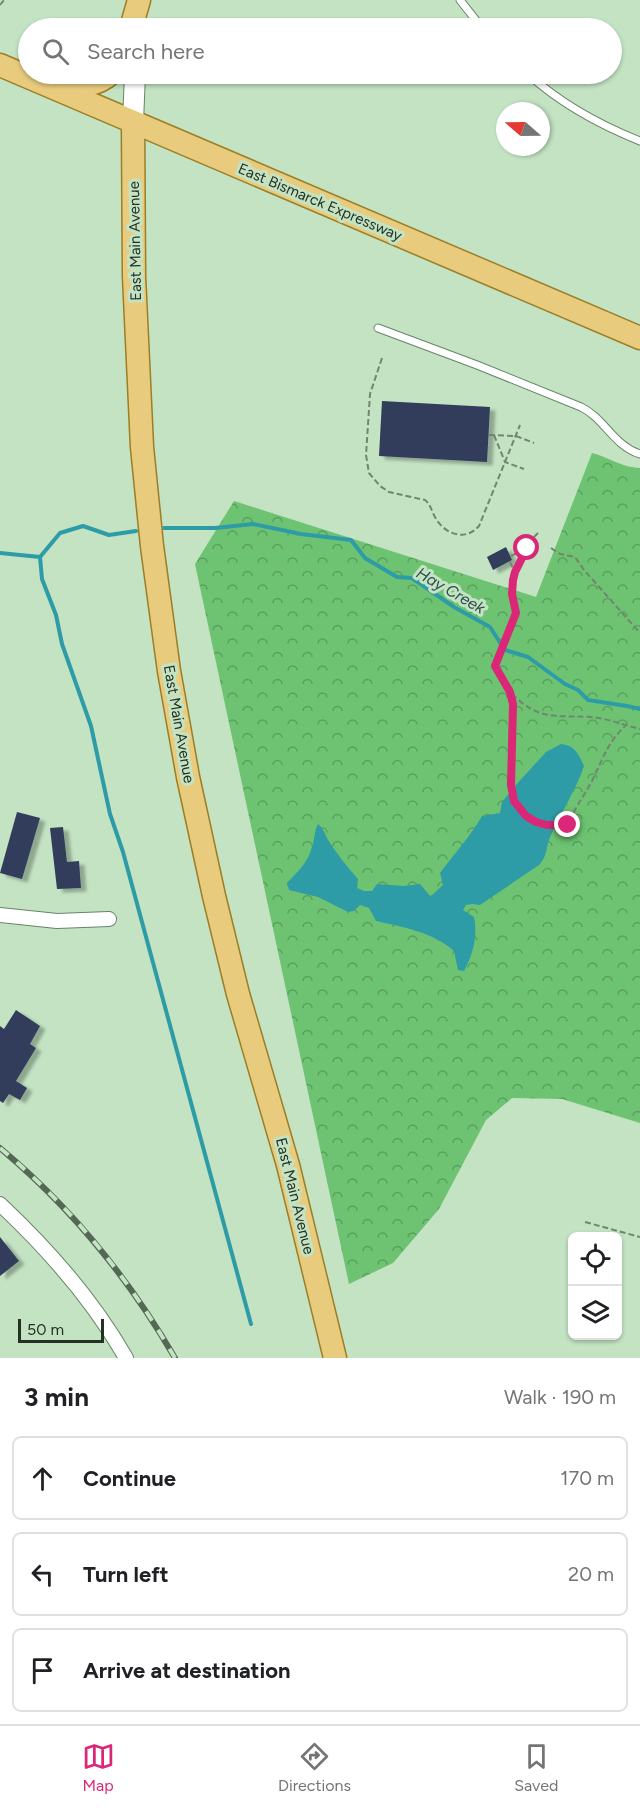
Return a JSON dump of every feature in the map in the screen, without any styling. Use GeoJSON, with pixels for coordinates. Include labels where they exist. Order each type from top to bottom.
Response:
{"type":"FeatureCollection","features":[{"type":"Feature","properties":{"kind":"main road"},"geometry":{"type":"LineString","coordinates":[[134,18],[139,0]]}},
{"type":"Feature","properties":{"kind":"main road"},"geometry":{"type":"LineString","coordinates":[[138,18],[139,0]]}},
{"type":"Feature","properties":{"kind":"main road","name":"East Bismarck Expressway"},"geometry":{"type":"LineString","coordinates":[[0,65],[18,73]]}},
{"type":"Feature","properties":{"kind":"main road","name":"East Bismarck Expressway"},"geometry":{"type":"LineString","coordinates":[[45,84],[640,338]]}},
{"type":"Feature","properties":{"kind":"main road"},"geometry":{"type":"LineString","coordinates":[[52,87],[88,84]]}},
{"type":"Feature","properties":{"kind":"main road","name":"East Main Avenue"},"geometry":{"type":"LineString","coordinates":[[135,84],[134,276],[142,447],[152,546],[169,670],[213,896],[238,994],[288,1165],[335,1358]]}},
{"type":"Feature","properties":{"kind":"street"},"geometry":{"type":"LineString","coordinates":[[0,915],[57,921],[110,919]]}},
{"type":"Feature","properties":{"kind":"street"},"geometry":{"type":"LineString","coordinates":[[0,1204],[29,1232],[71,1279],[104,1322],[126,1358]]}},
{"type":"Feature","properties":{"kind":"lane"},"geometry":{"type":"LineString","coordinates":[[460,0],[473,18]]}},
{"type":"Feature","properties":{"kind":"lane"},"geometry":{"type":"LineString","coordinates":[[541,84],[593,120],[640,141]]}},
{"type":"Feature","properties":{"kind":"lane"},"geometry":{"type":"LineString","coordinates":[[378,328],[477,365],[586,410],[625,447],[640,454]]}},
{"type":"Feature","properties":{"kind":"path"},"geometry":{"type":"LineString","coordinates":[[0,5],[4,0]]}},
{"type":"Feature","properties":{"kind":"path"},"geometry":{"type":"LineString","coordinates":[[382,358],[370,394],[366,455],[369,473],[380,486],[394,494],[414,496],[425,500],[429,503],[434,516],[452,533],[464,535],[479,526],[520,425]]}},
{"type":"Feature","properties":{"kind":"path"},"geometry":{"type":"LineString","coordinates":[[489,435],[516,436],[534,443]]}},
{"type":"Feature","properties":{"kind":"path"},"geometry":{"type":"LineString","coordinates":[[494,435],[505,462],[524,469]]}},
{"type":"Feature","properties":{"kind":"path"},"geometry":{"type":"LineString","coordinates":[[538,533],[527,548],[515,572],[512,594],[516,613],[495,666],[510,692],[522,704],[540,714],[590,717],[616,721],[625,726],[640,729]]}},
{"type":"Feature","properties":{"kind":"path"},"geometry":{"type":"LineString","coordinates":[[511,556],[527,548]]}},
{"type":"Feature","properties":{"kind":"path"},"geometry":{"type":"LineString","coordinates":[[551,548],[560,554],[575,556],[584,570],[640,633]]}},
{"type":"Feature","properties":{"kind":"path"},"geometry":{"type":"LineString","coordinates":[[510,562],[515,572]]}},
{"type":"Feature","properties":{"kind":"path"},"geometry":{"type":"LineString","coordinates":[[510,692],[513,704],[511,785],[514,801],[526,816],[541,824],[568,825],[606,749],[625,726]]}},
{"type":"Feature","properties":{"kind":"path"},"geometry":{"type":"LineString","coordinates":[[585,1222],[640,1237]]}},
{"type":"Feature","properties":{"kind":"green space"},"geometry":{"type":"Polygon","coordinates":[[[592,453],[640,468],[640,1123],[562,1099],[512,1098],[486,1120],[439,1209],[393,1263],[349,1284],[195,564],[234,501],[536,597],[592,453]]]}},
{"type":"Feature","properties":{"kind":"water"},"geometry":{"type":"Polygon","coordinates":[[[561,744],[570,746],[578,754],[584,766],[581,775],[555,826],[539,865],[480,905],[466,905],[463,910],[474,917],[475,931],[472,951],[464,971],[458,970],[454,951],[437,939],[417,931],[376,921],[369,908],[360,905],[354,911],[348,912],[318,897],[289,890],[287,883],[308,858],[318,824],[358,879],[357,888],[372,891],[377,884],[404,886],[420,884],[430,896],[432,895],[443,885],[440,873],[482,816],[500,813],[502,802],[515,786],[546,752],[561,744]]]}},
{"type":"Feature","properties":{"kind":"building"},"geometry":{"type":"Polygon","coordinates":[[[382,401],[490,407],[487,462],[379,456],[382,401]]]}},
{"type":"Feature","properties":{"kind":"building"},"geometry":{"type":"Polygon","coordinates":[[[506,547],[512,560],[493,570],[487,557],[506,547]]]}},
{"type":"Feature","properties":{"kind":"building"},"geometry":{"type":"Polygon","coordinates":[[[17,812],[40,818],[22,879],[0,873],[17,812]]]}},
{"type":"Feature","properties":{"kind":"building"},"geometry":{"type":"Polygon","coordinates":[[[63,827],[67,862],[79,861],[81,888],[57,889],[50,828],[63,827]]]}},
{"type":"Feature","properties":{"kind":"building"},"geometry":{"type":"Polygon","coordinates":[[[16,1010],[40,1026],[30,1044],[36,1048],[16,1081],[27,1088],[20,1100],[9,1094],[3,1103],[0,1101],[0,1026],[4,1029],[16,1010]]]}},
{"type":"Feature","properties":{"kind":"building"},"geometry":{"type":"Polygon","coordinates":[[[0,1237],[19,1261],[0,1276],[0,1237]]]}},
{"type":"Feature","properties":{"kind":"waterway","name":"Hay Creek"},"geometry":{"type":"LineString","coordinates":[[164,528],[215,528],[253,524],[301,534],[351,540],[365,558],[397,577],[412,578],[454,607],[490,627],[505,650],[528,657],[565,684],[578,690],[588,700],[640,709]]}},
{"type":"Feature","properties":{"kind":"waterway","name":"Hay Creek"},"geometry":{"type":"LineString","coordinates":[[0,553],[40,557],[60,533],[83,526],[109,535],[136,531]]}},
{"type":"Feature","properties":{"kind":"waterway"},"geometry":{"type":"LineString","coordinates":[[40,557],[42,579],[56,615],[62,644],[91,726],[110,814],[123,852],[251,1324]]}},
{"type":"Feature","properties":{"kind":"railway"},"geometry":{"type":"LineString","coordinates":[[0,1148],[51,1195],[97,1245],[138,1299],[175,1358]]}},
{"type":"Feature","properties":{"kind":"route"},"geometry":{"type":"LineString","coordinates":[[527,548],[513,580],[512,594],[516,613],[495,666],[510,692],[513,704],[511,790],[517,806],[526,816],[547,825],[568,825]]}}]}
